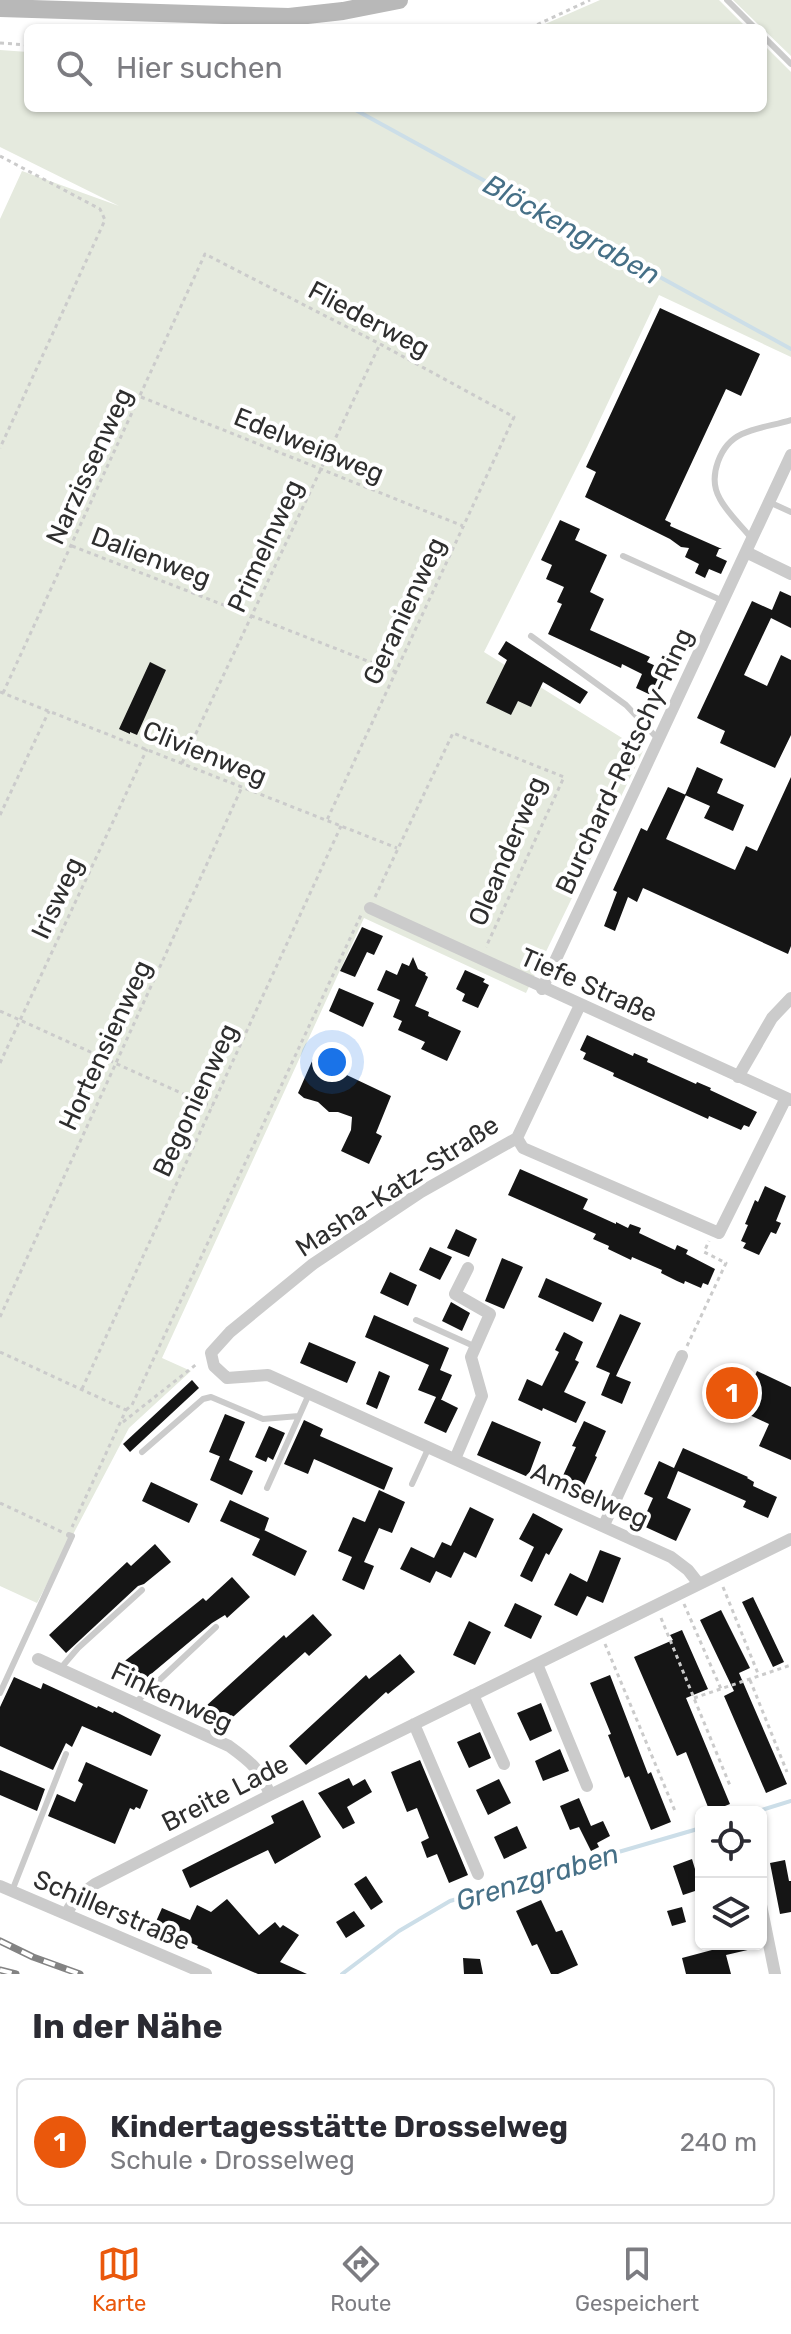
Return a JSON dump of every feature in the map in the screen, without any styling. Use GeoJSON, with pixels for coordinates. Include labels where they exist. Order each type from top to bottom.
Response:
{"type":"FeatureCollection","features":[{"type":"Feature","properties":{"kind":"main road"},"geometry":{"type":"LineString","coordinates":[[0,8],[289,17],[399,0]]}},
{"type":"Feature","properties":{"kind":"street","name":"Burchard-Retschy-Ring"},"geometry":{"type":"LineString","coordinates":[[542,989],[791,455]]}},
{"type":"Feature","properties":{"kind":"street"},"geometry":{"type":"LineString","coordinates":[[746,552],[791,574]]}},
{"type":"Feature","properties":{"kind":"street","name":"Tiefe Straße"},"geometry":{"type":"LineString","coordinates":[[370,908],[788,1099]]}},
{"type":"Feature","properties":{"kind":"street"},"geometry":{"type":"LineString","coordinates":[[738,1077],[772,1018],[791,998]]}},
{"type":"Feature","properties":{"kind":"street","name":"Masha-Katz-Straße"},"geometry":{"type":"LineString","coordinates":[[211,1353],[230,1332],[313,1264],[421,1192],[517,1138],[580,1005]]}},
{"type":"Feature","properties":{"kind":"street"},"geometry":{"type":"LineString","coordinates":[[517,1138],[523,1148],[719,1233],[788,1099]]}},
{"type":"Feature","properties":{"kind":"street"},"geometry":{"type":"LineString","coordinates":[[455,1459],[482,1396],[471,1357],[490,1314],[455,1294],[468,1268]]}},
{"type":"Feature","properties":{"kind":"street","name":"Amselweg"},"geometry":{"type":"LineString","coordinates":[[211,1353],[214,1366],[227,1378],[268,1375],[671,1557],[688,1570],[699,1584]]}},
{"type":"Feature","properties":{"kind":"street"},"geometry":{"type":"LineString","coordinates":[[604,1525],[682,1356]]}},
{"type":"Feature","properties":{"kind":"street","name":"Breite Lade"},"geometry":{"type":"LineString","coordinates":[[66,1914],[76,1898],[95,1884],[791,1539]]}},
{"type":"Feature","properties":{"kind":"street","name":"Finkenweg"},"geometry":{"type":"LineString","coordinates":[[38,1659],[229,1746],[263,1776],[270,1795]]}},
{"type":"Feature","properties":{"kind":"street"},"geometry":{"type":"LineString","coordinates":[[537,1664],[587,1786]]}},
{"type":"Feature","properties":{"kind":"street"},"geometry":{"type":"LineString","coordinates":[[473,1695],[504,1764]]}},
{"type":"Feature","properties":{"kind":"street"},"geometry":{"type":"LineString","coordinates":[[414,1724],[478,1874]]}},
{"type":"Feature","properties":{"kind":"street","name":"Schillerstraße"},"geometry":{"type":"LineString","coordinates":[[6,1889],[206,1974]]}},
{"type":"Feature","properties":{"kind":"street"},"geometry":{"type":"LineString","coordinates":[[767,1935],[775,1974]]}},
{"type":"Feature","properties":{"kind":"lane"},"geometry":{"type":"LineString","coordinates":[[727,0],[751,24]]}},
{"type":"Feature","properties":{"kind":"lane"},"geometry":{"type":"LineString","coordinates":[[767,40],[791,64]]}},
{"type":"Feature","properties":{"kind":"lane"},"geometry":{"type":"LineString","coordinates":[[752,539],[718,497],[718,461],[726,446],[740,435],[791,420]]}},
{"type":"Feature","properties":{"kind":"lane"},"geometry":{"type":"LineString","coordinates":[[769,502],[791,512]]}},
{"type":"Feature","properties":{"kind":"lane"},"geometry":{"type":"LineString","coordinates":[[623,556],[723,601]]}},
{"type":"Feature","properties":{"kind":"lane"},"geometry":{"type":"LineString","coordinates":[[531,636],[626,705],[658,739]]}},
{"type":"Feature","properties":{"kind":"lane"},"geometry":{"type":"LineString","coordinates":[[416,1320],[476,1347]]}},
{"type":"Feature","properties":{"kind":"lane"},"geometry":{"type":"LineString","coordinates":[[267,1488],[309,1394]]}},
{"type":"Feature","properties":{"kind":"lane"},"geometry":{"type":"LineString","coordinates":[[142,1452],[203,1399],[211,1397],[263,1419],[299,1416]]}},
{"type":"Feature","properties":{"kind":"lane"},"geometry":{"type":"LineString","coordinates":[[412,1484],[429,1447]]}},
{"type":"Feature","properties":{"kind":"lane"},"geometry":{"type":"LineString","coordinates":[[0,1693],[72,1536],[69,1535]]}},
{"type":"Feature","properties":{"kind":"lane"},"geometry":{"type":"LineString","coordinates":[[60,1669],[78,1648],[142,1590]]}},
{"type":"Feature","properties":{"kind":"lane"},"geometry":{"type":"LineString","coordinates":[[135,1703],[216,1627]]}},
{"type":"Feature","properties":{"kind":"lane"},"geometry":{"type":"LineString","coordinates":[[6,1889],[66,1754]]}},
{"type":"Feature","properties":{"kind":"path"},"geometry":{"type":"LineString","coordinates":[[539,24],[590,0]]}},
{"type":"Feature","properties":{"kind":"path"},"geometry":{"type":"LineString","coordinates":[[0,43],[24,45]]}},
{"type":"Feature","properties":{"kind":"path"},"geometry":{"type":"LineString","coordinates":[[0,156],[100,209],[105,220],[0,448]]}},
{"type":"Feature","properties":{"kind":"path","name":"Fliederweg"},"geometry":{"type":"LineString","coordinates":[[205,254],[514,417]]}},
{"type":"Feature","properties":{"kind":"path","name":"Narzissenweg"},"geometry":{"type":"LineString","coordinates":[[1,692],[72,546],[205,254]]}},
{"type":"Feature","properties":{"kind":"path","name":"Primelnweg"},"geometry":{"type":"LineString","coordinates":[[182,763],[380,344]]}},
{"type":"Feature","properties":{"kind":"path","name":"Edelweißweg"},"geometry":{"type":"LineString","coordinates":[[141,397],[463,526]]}},
{"type":"Feature","properties":{"kind":"path","name":"Geranienweg"},"geometry":{"type":"LineString","coordinates":[[327,820],[514,417]]}},
{"type":"Feature","properties":{"kind":"path","name":"Dalienweg"},"geometry":{"type":"LineString","coordinates":[[72,546],[396,672]]}},
{"type":"Feature","properties":{"kind":"path","name":"Clivienweg"},"geometry":{"type":"LineString","coordinates":[[1,692],[397,848]]}},
{"type":"Feature","properties":{"kind":"path"},"geometry":{"type":"LineString","coordinates":[[0,815],[49,711]]}},
{"type":"Feature","properties":{"kind":"path","name":"Oleanderweg"},"geometry":{"type":"LineString","coordinates":[[69,1535],[362,914],[370,908],[453,733],[564,777],[480,960]]}},
{"type":"Feature","properties":{"kind":"path","name":"Irisweg"},"geometry":{"type":"LineString","coordinates":[[0,1063],[147,749]]}},
{"type":"Feature","properties":{"kind":"path","name":"Hortensienweg"},"geometry":{"type":"LineString","coordinates":[[0,1317],[242,787]]}},
{"type":"Feature","properties":{"kind":"path","name":"Begonienweg"},"geometry":{"type":"LineString","coordinates":[[82,1389],[341,826]]}},
{"type":"Feature","properties":{"kind":"path"},"geometry":{"type":"LineString","coordinates":[[0,1011],[212,1107]]}},
{"type":"Feature","properties":{"kind":"path"},"geometry":{"type":"LineString","coordinates":[[682,1356],[726,1263],[704,1252],[714,1231]]}},
{"type":"Feature","properties":{"kind":"path"},"geometry":{"type":"LineString","coordinates":[[0,1352],[126,1410]]}},
{"type":"Feature","properties":{"kind":"path"},"geometry":{"type":"LineString","coordinates":[[119,1425],[211,1353]]}},
{"type":"Feature","properties":{"kind":"path"},"geometry":{"type":"LineString","coordinates":[[0,1503],[69,1535]]}},
{"type":"Feature","properties":{"kind":"path"},"geometry":{"type":"LineString","coordinates":[[718,1575],[759,1676]]}},
{"type":"Feature","properties":{"kind":"path"},"geometry":{"type":"LineString","coordinates":[[679,1593],[721,1689]]}},
{"type":"Feature","properties":{"kind":"path"},"geometry":{"type":"LineString","coordinates":[[656,1605],[731,1788]]}},
{"type":"Feature","properties":{"kind":"path"},"geometry":{"type":"LineString","coordinates":[[600,1632],[675,1811]]}},
{"type":"Feature","properties":{"kind":"path"},"geometry":{"type":"LineString","coordinates":[[694,1698],[791,1665]]}},
{"type":"Feature","properties":{"kind":"path"},"geometry":{"type":"LineString","coordinates":[[750,1680],[787,1772]]}},
{"type":"Feature","properties":{"kind":"shaded area"},"geometry":{"type":"Polygon","coordinates":[[[600,0],[719,0],[743,24],[545,24],[600,0]]]}},
{"type":"Feature","properties":{"kind":"shaded area"},"geometry":{"type":"Polygon","coordinates":[[[733,0],[791,0],[791,56],[767,33],[767,24],[758,24],[733,0]]]}},
{"type":"Feature","properties":{"kind":"shaded area"},"geometry":{"type":"Polygon","coordinates":[[[767,48],[791,72],[791,357],[659,295],[484,652],[643,751],[526,993],[364,918],[162,1358],[191,1371],[129,1428],[37,1603],[0,1586],[0,219],[22,171],[119,206],[0,147],[0,50],[24,52],[24,112],[767,112],[767,48]]]}},
{"type":"Feature","properties":{"kind":"building"},"geometry":{"type":"Polygon","coordinates":[[[660,308],[760,354],[741,396],[726,389],[665,520],[671,523],[670,526],[722,549],[716,556],[727,561],[721,574],[709,569],[705,578],[695,573],[699,564],[685,557],[689,548],[681,547],[585,497],[596,472],[586,467],[660,308]]]}},
{"type":"Feature","properties":{"kind":"building"},"geometry":{"type":"Polygon","coordinates":[[[560,520],[580,529],[575,540],[607,555],[590,592],[604,599],[590,630],[650,657],[647,662],[667,671],[655,697],[636,688],[642,674],[622,664],[621,668],[548,634],[562,604],[557,602],[564,587],[546,579],[552,565],[541,560],[560,520]]]}},
{"type":"Feature","properties":{"kind":"building"},"geometry":{"type":"Polygon","coordinates":[[[780,591],[791,596],[791,628],[771,618],[744,675],[767,686],[781,655],[791,660],[791,735],[775,768],[720,743],[725,731],[697,718],[752,601],[772,610],[780,591]]]}},
{"type":"Feature","properties":{"kind":"building"},"geometry":{"type":"Polygon","coordinates":[[[506,641],[588,692],[580,704],[543,682],[531,707],[518,701],[511,715],[486,703],[507,660],[498,654],[506,641]]]}},
{"type":"Feature","properties":{"kind":"building"},"geometry":{"type":"Polygon","coordinates":[[[150,662],[166,670],[137,735],[130,734],[119,729],[150,662]]]}},
{"type":"Feature","properties":{"kind":"building"},"geometry":{"type":"Polygon","coordinates":[[[697,767],[723,779],[717,793],[744,805],[733,831],[704,818],[710,806],[685,795],[697,767]]]}},
{"type":"Feature","properties":{"kind":"building"},"geometry":{"type":"Polygon","coordinates":[[[791,777],[791,946],[788,954],[643,888],[637,902],[628,897],[615,931],[604,926],[617,892],[613,890],[641,828],[647,831],[668,787],[686,795],[666,839],[735,870],[746,846],[757,851],[791,777]]]}},
{"type":"Feature","properties":{"kind":"building"},"geometry":{"type":"Polygon","coordinates":[[[362,927],[383,936],[374,955],[367,952],[355,977],[340,971],[362,927]]]}},
{"type":"Feature","properties":{"kind":"building"},"geometry":{"type":"Polygon","coordinates":[[[413,957],[418,969],[428,977],[415,1006],[429,1012],[428,1016],[461,1031],[447,1061],[421,1049],[425,1042],[398,1030],[402,1021],[393,1017],[400,1000],[377,990],[386,970],[397,975],[402,963],[409,966],[413,957]]]}},
{"type":"Feature","properties":{"kind":"building"},"geometry":{"type":"Polygon","coordinates":[[[465,970],[485,979],[483,982],[489,985],[478,1008],[462,1001],[465,994],[456,989],[465,970]]]}},
{"type":"Feature","properties":{"kind":"building"},"geometry":{"type":"Polygon","coordinates":[[[339,988],[374,1003],[363,1027],[329,1011],[339,988]]]}},
{"type":"Feature","properties":{"kind":"building"},"geometry":{"type":"Polygon","coordinates":[[[587,1035],[633,1056],[634,1053],[648,1059],[647,1062],[711,1088],[757,1112],[749,1127],[744,1125],[741,1130],[709,1116],[708,1119],[613,1076],[614,1073],[583,1059],[586,1053],[580,1050],[587,1035]]]}},
{"type":"Feature","properties":{"kind":"building"},"geometry":{"type":"Polygon","coordinates":[[[313,1059],[391,1096],[376,1133],[382,1136],[369,1164],[341,1151],[351,1130],[352,1117],[329,1112],[318,1102],[298,1093],[313,1059]]]}},
{"type":"Feature","properties":{"kind":"building"},"geometry":{"type":"Polygon","coordinates":[[[520,1169],[588,1199],[583,1209],[628,1228],[630,1224],[641,1228],[639,1233],[675,1250],[677,1245],[688,1250],[686,1254],[715,1269],[708,1285],[703,1283],[701,1288],[677,1281],[661,1273],[662,1270],[608,1249],[609,1246],[593,1239],[596,1234],[508,1195],[520,1169]]]}},
{"type":"Feature","properties":{"kind":"building"},"geometry":{"type":"Polygon","coordinates":[[[765,1186],[786,1196],[776,1221],[781,1223],[776,1234],[771,1232],[759,1255],[743,1248],[746,1243],[741,1241],[755,1200],[758,1202],[765,1186]]]}},
{"type":"Feature","properties":{"kind":"building"},"geometry":{"type":"Polygon","coordinates":[[[456,1229],[477,1239],[469,1257],[447,1248],[456,1229]]]}},
{"type":"Feature","properties":{"kind":"building"},"geometry":{"type":"Polygon","coordinates":[[[430,1247],[452,1257],[440,1280],[419,1270],[430,1247]]]}},
{"type":"Feature","properties":{"kind":"building"},"geometry":{"type":"Polygon","coordinates":[[[502,1258],[523,1267],[504,1309],[485,1301],[502,1258]]]}},
{"type":"Feature","properties":{"kind":"building"},"geometry":{"type":"Polygon","coordinates":[[[390,1272],[417,1285],[408,1306],[380,1293],[390,1272]]]}},
{"type":"Feature","properties":{"kind":"building"},"geometry":{"type":"Polygon","coordinates":[[[546,1278],[602,1303],[593,1322],[538,1297],[546,1278]]]}},
{"type":"Feature","properties":{"kind":"building"},"geometry":{"type":"Polygon","coordinates":[[[451,1302],[470,1313],[462,1331],[442,1321],[451,1302]]]}},
{"type":"Feature","properties":{"kind":"building"},"geometry":{"type":"Polygon","coordinates":[[[620,1314],[641,1323],[616,1376],[631,1382],[622,1404],[601,1395],[610,1373],[596,1367],[620,1314]]]}},
{"type":"Feature","properties":{"kind":"building"},"geometry":{"type":"Polygon","coordinates":[[[374,1315],[449,1348],[440,1370],[452,1375],[441,1400],[458,1408],[446,1433],[424,1423],[436,1397],[418,1390],[429,1365],[365,1337],[374,1315]]]}},
{"type":"Feature","properties":{"kind":"building"},"geometry":{"type":"Polygon","coordinates":[[[564,1332],[583,1342],[575,1360],[579,1362],[564,1392],[586,1402],[576,1423],[518,1400],[527,1379],[542,1386],[559,1352],[555,1350],[564,1332]]]}},
{"type":"Feature","properties":{"kind":"building"},"geometry":{"type":"Polygon","coordinates":[[[309,1342],[356,1362],[347,1383],[300,1363],[309,1342]]]}},
{"type":"Feature","properties":{"kind":"building"},"geometry":{"type":"Polygon","coordinates":[[[379,1371],[390,1376],[377,1409],[366,1404],[379,1371]]]}},
{"type":"Feature","properties":{"kind":"building"},"geometry":{"type":"Polygon","coordinates":[[[757,1371],[791,1387],[791,1460],[759,1446],[769,1424],[739,1410],[757,1371]]]}},
{"type":"Feature","properties":{"kind":"building"},"geometry":{"type":"Polygon","coordinates":[[[192,1380],[199,1388],[130,1452],[123,1444],[192,1380]]]}},
{"type":"Feature","properties":{"kind":"building"},"geometry":{"type":"Polygon","coordinates":[[[225,1414],[245,1422],[229,1460],[209,1452],[225,1414]]]}},
{"type":"Feature","properties":{"kind":"building"},"geometry":{"type":"Polygon","coordinates":[[[304,1420],[323,1429],[320,1436],[393,1468],[384,1490],[314,1459],[308,1474],[284,1464],[304,1420]]]}},
{"type":"Feature","properties":{"kind":"building"},"geometry":{"type":"Polygon","coordinates":[[[492,1421],[541,1442],[528,1477],[477,1455],[492,1421]]]}},
{"type":"Feature","properties":{"kind":"building"},"geometry":{"type":"Polygon","coordinates":[[[584,1421],[606,1431],[582,1490],[561,1480],[584,1421]]]}},
{"type":"Feature","properties":{"kind":"building"},"geometry":{"type":"Polygon","coordinates":[[[269,1426],[285,1433],[273,1460],[268,1457],[266,1462],[255,1457],[269,1426]]]}},
{"type":"Feature","properties":{"kind":"building"},"geometry":{"type":"Polygon","coordinates":[[[683,1448],[748,1477],[754,1482],[753,1486],[777,1497],[768,1518],[743,1507],[746,1501],[678,1471],[667,1498],[691,1509],[676,1541],[641,1525],[653,1498],[644,1494],[659,1461],[674,1468],[683,1448]]]}},
{"type":"Feature","properties":{"kind":"building"},"geometry":{"type":"Polygon","coordinates":[[[220,1456],[253,1471],[242,1495],[210,1480],[220,1456]]]}},
{"type":"Feature","properties":{"kind":"building"},"geometry":{"type":"Polygon","coordinates":[[[151,1482],[198,1504],[189,1523],[142,1501],[151,1482]]]}},
{"type":"Feature","properties":{"kind":"building"},"geometry":{"type":"Polygon","coordinates":[[[379,1490],[405,1502],[392,1533],[379,1528],[364,1562],[374,1566],[364,1590],[342,1580],[352,1557],[338,1551],[353,1517],[365,1522],[379,1490]]]}},
{"type":"Feature","properties":{"kind":"building"},"geometry":{"type":"Polygon","coordinates":[[[230,1500],[269,1518],[265,1530],[307,1551],[295,1576],[252,1555],[260,1539],[220,1521],[230,1500]]]}},
{"type":"Feature","properties":{"kind":"building"},"geometry":{"type":"Polygon","coordinates":[[[470,1507],[494,1519],[476,1558],[464,1552],[451,1578],[436,1571],[430,1583],[400,1569],[411,1547],[434,1558],[442,1542],[451,1546],[470,1507]]]}},
{"type":"Feature","properties":{"kind":"building"},"geometry":{"type":"Polygon","coordinates":[[[533,1513],[563,1529],[549,1555],[546,1553],[532,1582],[520,1576],[534,1547],[519,1539],[533,1513]]]}},
{"type":"Feature","properties":{"kind":"building"},"geometry":{"type":"Polygon","coordinates":[[[155,1544],[171,1562],[138,1586],[66,1653],[49,1635],[127,1562],[131,1566],[155,1544]]]}},
{"type":"Feature","properties":{"kind":"building"},"geometry":{"type":"Polygon","coordinates":[[[600,1550],[621,1558],[603,1603],[587,1596],[577,1616],[554,1605],[570,1573],[587,1582],[600,1550]]]}},
{"type":"Feature","properties":{"kind":"building"},"geometry":{"type":"Polygon","coordinates":[[[232,1577],[250,1597],[227,1618],[225,1615],[212,1623],[138,1685],[121,1664],[203,1598],[206,1601],[232,1577]]]}},
{"type":"Feature","properties":{"kind":"building"},"geometry":{"type":"Polygon","coordinates":[[[753,1597],[784,1662],[773,1667],[742,1602],[753,1597]]]}},
{"type":"Feature","properties":{"kind":"building"},"geometry":{"type":"Polygon","coordinates":[[[515,1603],[542,1616],[531,1639],[504,1626],[515,1603]]]}},
{"type":"Feature","properties":{"kind":"building"},"geometry":{"type":"Polygon","coordinates":[[[721,1610],[750,1668],[739,1673],[787,1784],[766,1793],[724,1696],[734,1691],[700,1620],[721,1610]]]}},
{"type":"Feature","properties":{"kind":"building"},"geometry":{"type":"Polygon","coordinates":[[[313,1614],[332,1635],[309,1656],[305,1652],[224,1725],[206,1706],[284,1635],[286,1638],[313,1614]]]}},
{"type":"Feature","properties":{"kind":"building"},"geometry":{"type":"Polygon","coordinates":[[[469,1621],[491,1632],[475,1665],[453,1655],[469,1621]]]}},
{"type":"Feature","properties":{"kind":"building"},"geometry":{"type":"Polygon","coordinates":[[[682,1630],[708,1689],[686,1698],[730,1804],[725,1806],[708,1806],[686,1752],[677,1756],[634,1657],[673,1640],[670,1635],[682,1630]]]}},
{"type":"Feature","properties":{"kind":"building"},"geometry":{"type":"Polygon","coordinates":[[[400,1654],[415,1672],[388,1694],[386,1692],[306,1765],[289,1746],[366,1675],[369,1679],[400,1654]]]}},
{"type":"Feature","properties":{"kind":"building"},"geometry":{"type":"Polygon","coordinates":[[[610,1675],[648,1774],[651,1772],[671,1822],[651,1830],[629,1776],[625,1778],[590,1683],[610,1675]]]}},
{"type":"Feature","properties":{"kind":"building"},"geometry":{"type":"Polygon","coordinates":[[[14,1677],[41,1689],[43,1683],[97,1708],[114,1711],[161,1735],[151,1756],[82,1726],[72,1747],[66,1743],[53,1770],[0,1746],[0,1707],[14,1677]]]}},
{"type":"Feature","properties":{"kind":"building"},"geometry":{"type":"Polygon","coordinates":[[[541,1703],[552,1731],[530,1741],[517,1713],[541,1703]]]}},
{"type":"Feature","properties":{"kind":"building"},"geometry":{"type":"Polygon","coordinates":[[[480,1732],[491,1758],[469,1768],[457,1742],[480,1732]]]}},
{"type":"Feature","properties":{"kind":"building"},"geometry":{"type":"Polygon","coordinates":[[[560,1749],[569,1771],[543,1781],[535,1761],[560,1749]]]}},
{"type":"Feature","properties":{"kind":"building"},"geometry":{"type":"Polygon","coordinates":[[[420,1760],[468,1875],[449,1883],[437,1854],[427,1858],[421,1842],[429,1838],[417,1808],[407,1812],[391,1772],[420,1760]]]}},
{"type":"Feature","properties":{"kind":"building"},"geometry":{"type":"Polygon","coordinates":[[[86,1762],[148,1790],[140,1809],[130,1808],[115,1844],[48,1816],[57,1794],[75,1802],[83,1784],[78,1781],[86,1762]]]}},
{"type":"Feature","properties":{"kind":"building"},"geometry":{"type":"Polygon","coordinates":[[[0,1770],[45,1789],[37,1811],[0,1795],[0,1770]]]}},
{"type":"Feature","properties":{"kind":"building"},"geometry":{"type":"Polygon","coordinates":[[[349,1778],[353,1786],[365,1779],[372,1792],[347,1807],[355,1823],[343,1829],[318,1793],[349,1778]]]}},
{"type":"Feature","properties":{"kind":"building"},"geometry":{"type":"Polygon","coordinates":[[[499,1779],[511,1803],[488,1815],[476,1790],[499,1779]]]}},
{"type":"Feature","properties":{"kind":"building"},"geometry":{"type":"Polygon","coordinates":[[[579,1798],[591,1826],[603,1821],[610,1836],[597,1843],[599,1847],[591,1851],[579,1827],[570,1830],[560,1806],[579,1798]]]}},
{"type":"Feature","properties":{"kind":"building"},"geometry":{"type":"Polygon","coordinates":[[[303,1800],[321,1837],[275,1864],[268,1850],[190,1888],[182,1870],[274,1823],[271,1816],[303,1800]]]}},
{"type":"Feature","properties":{"kind":"building"},"geometry":{"type":"Polygon","coordinates":[[[517,1826],[527,1848],[504,1859],[494,1837],[517,1826]]]}},
{"type":"Feature","properties":{"kind":"building"},"geometry":{"type":"Polygon","coordinates":[[[692,1859],[695,1891],[683,1895],[673,1866],[692,1859]]]}},
{"type":"Feature","properties":{"kind":"building"},"geometry":{"type":"Polygon","coordinates":[[[785,1860],[791,1881],[791,1912],[780,1914],[770,1863],[785,1860]]]}},
{"type":"Feature","properties":{"kind":"building"},"geometry":{"type":"Polygon","coordinates":[[[366,1876],[383,1902],[371,1910],[354,1884],[366,1876]]]}},
{"type":"Feature","properties":{"kind":"building"},"geometry":{"type":"Polygon","coordinates":[[[227,1899],[259,1935],[275,1922],[280,1928],[283,1925],[299,1935],[280,1962],[307,1974],[258,1974],[154,1926],[162,1908],[190,1920],[197,1905],[211,1912],[227,1899]]]}},
{"type":"Feature","properties":{"kind":"building"},"geometry":{"type":"Polygon","coordinates":[[[541,1900],[556,1932],[562,1930],[578,1965],[558,1974],[551,1974],[537,1944],[532,1946],[516,1911],[541,1900]]]}},
{"type":"Feature","properties":{"kind":"building"},"geometry":{"type":"Polygon","coordinates":[[[682,1907],[686,1922],[672,1926],[667,1911],[682,1907]]]}},
{"type":"Feature","properties":{"kind":"building"},"geometry":{"type":"Polygon","coordinates":[[[354,1911],[365,1926],[346,1938],[336,1922],[354,1911]]]}},
{"type":"Feature","properties":{"kind":"building"},"geometry":{"type":"Polygon","coordinates":[[[712,1950],[748,1950],[726,1955],[731,1974],[686,1974],[682,1958],[712,1950]]]}},
{"type":"Feature","properties":{"kind":"building"},"geometry":{"type":"Polygon","coordinates":[[[463,1958],[480,1959],[483,1974],[464,1974],[463,1958]]]}},
{"type":"Feature","properties":{"kind":"waterway","name":"Blöckengraben"},"geometry":{"type":"LineString","coordinates":[[359,112],[791,349]]}},
{"type":"Feature","properties":{"kind":"waterway","name":"Grenzgraben"},"geometry":{"type":"LineString","coordinates":[[767,1808],[791,1801]]}},
{"type":"Feature","properties":{"kind":"waterway","name":"Grenzgraben"},"geometry":{"type":"LineString","coordinates":[[342,1974],[399,1931],[450,1901],[695,1830]]}},
{"type":"Feature","properties":{"kind":"railway"},"geometry":{"type":"LineString","coordinates":[[0,1941],[80,1974]]}},
{"type":"Feature","properties":{"kind":"railway"},"geometry":{"type":"LineString","coordinates":[[0,1970],[16,1974]]}},
{"type":"Feature","properties":{"kind":"place","name":"Kindertagesstätte Drosselweg"},"geometry":{"type":"Point","coordinates":[732,1393]}}]}
